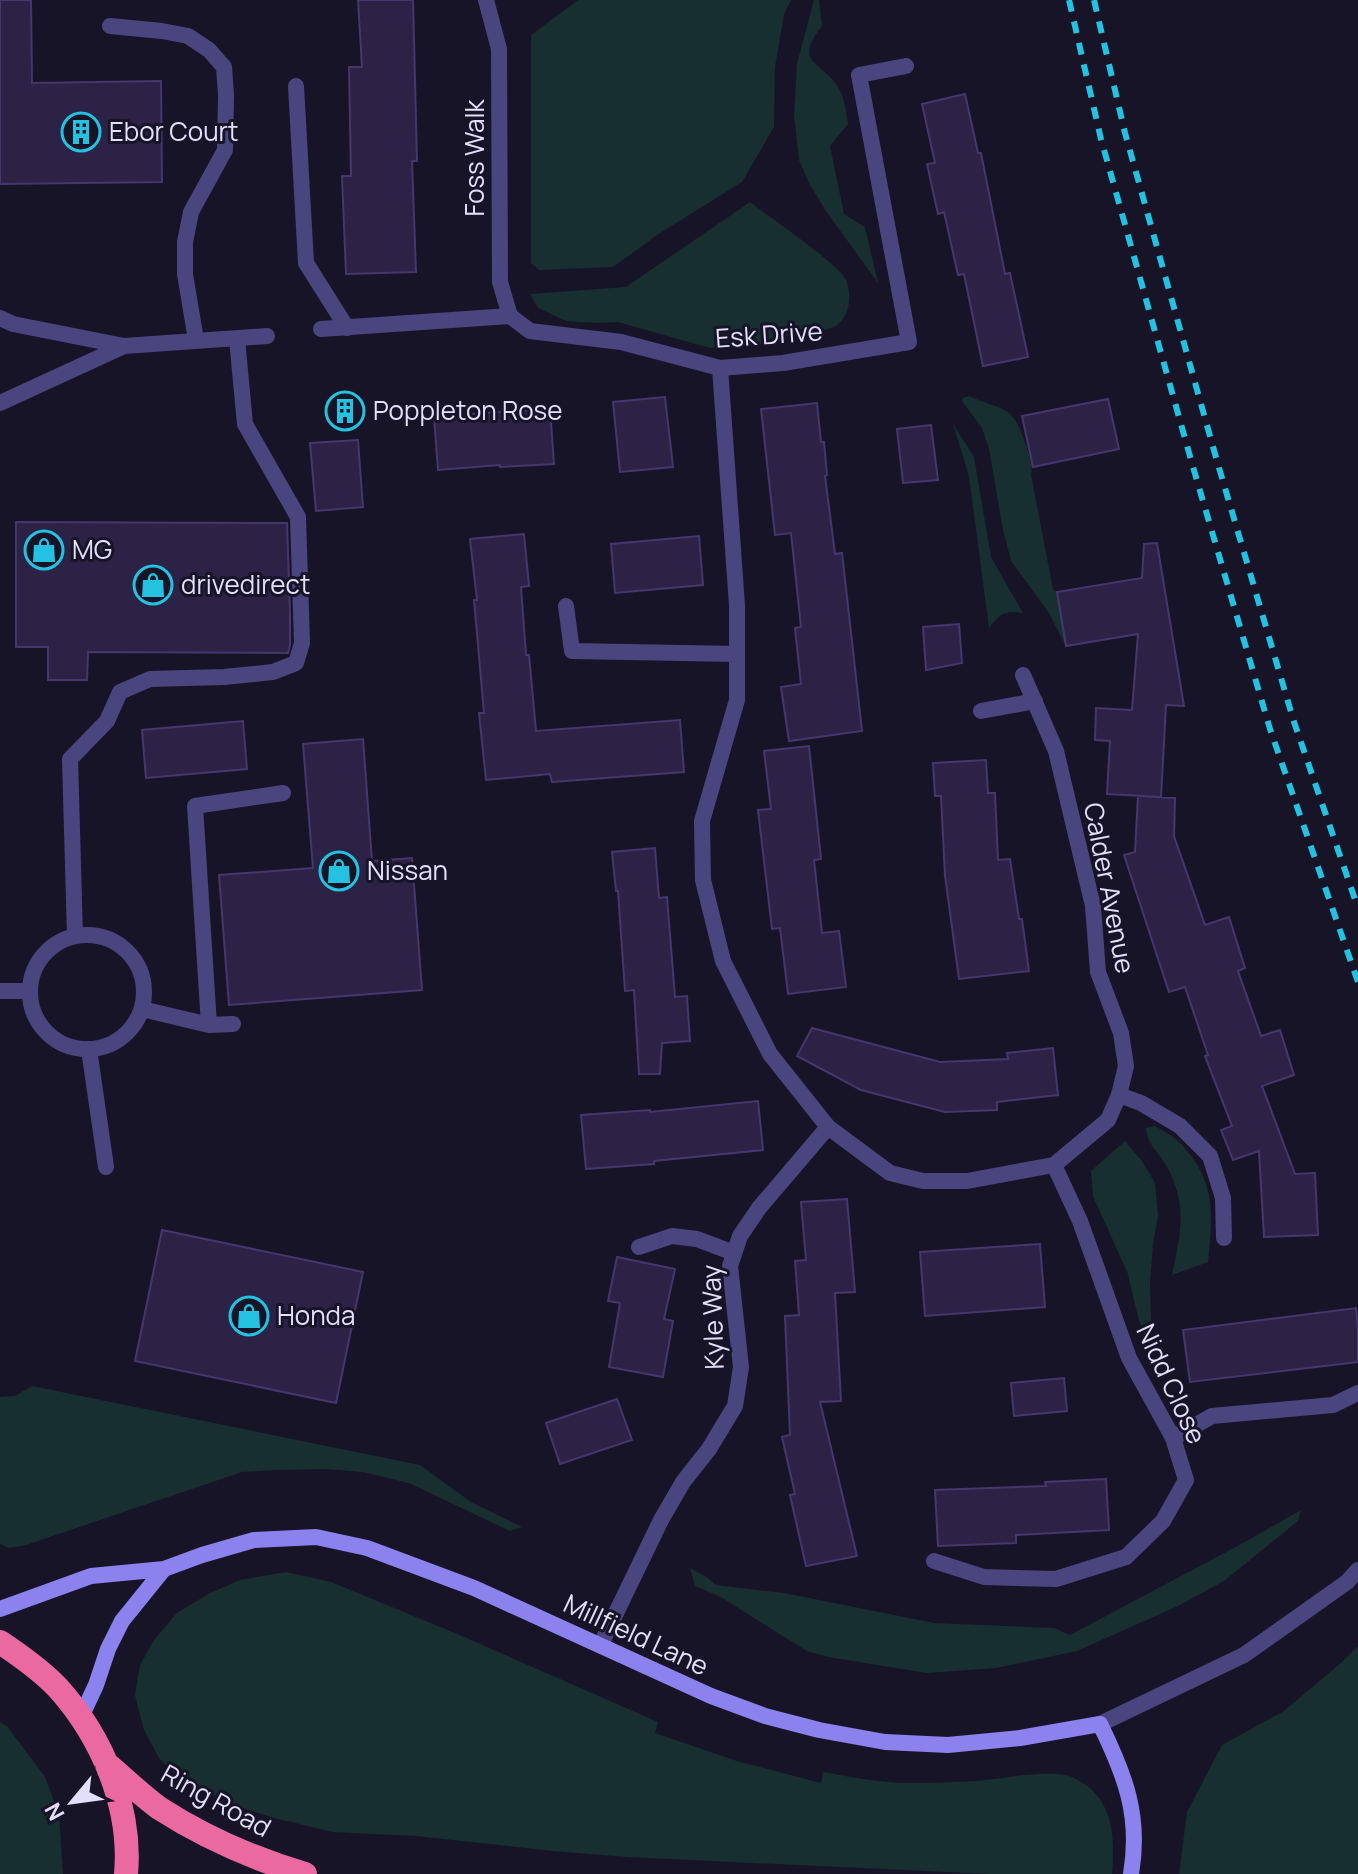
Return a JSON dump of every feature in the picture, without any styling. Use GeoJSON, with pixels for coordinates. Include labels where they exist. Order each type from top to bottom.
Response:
{"type":"FeatureCollection","features":[{"type":"Feature","properties":{"kind":"highway"},"geometry":{"type":"LineString","coordinates":[[0,1642],[28,1661],[57,1687],[81,1717],[107,1764],[122,1811],[126,1874]]}},
{"type":"Feature","properties":{"kind":"highway","name":"Ring Road"},"geometry":{"type":"LineString","coordinates":[[107,1764],[157,1806],[215,1839],[277,1866],[305,1874]]}},
{"type":"Feature","properties":{"kind":"street","name":"Foss Walk"},"geometry":{"type":"LineString","coordinates":[[486,0],[499,49],[500,282],[510,316]]}},
{"type":"Feature","properties":{"kind":"street"},"geometry":{"type":"LineString","coordinates":[[110,26],[188,36],[209,50],[224,67],[225,150],[191,212],[185,242],[185,274],[196,340]]}},
{"type":"Feature","properties":{"kind":"street","name":"Esk Drive"},"geometry":{"type":"LineString","coordinates":[[321,329],[510,316],[530,331],[621,342],[720,368],[783,363],[909,342],[859,75],[906,66]]}},
{"type":"Feature","properties":{"kind":"street"},"geometry":{"type":"LineString","coordinates":[[296,86],[306,263],[347,328]]}},
{"type":"Feature","properties":{"kind":"street"},"geometry":{"type":"LineString","coordinates":[[0,318],[13,324],[124,346],[267,336]]}},
{"type":"Feature","properties":{"kind":"street"},"geometry":{"type":"LineString","coordinates":[[75,936],[70,759],[107,721],[120,692],[150,679],[273,672],[296,663],[302,643],[298,517],[245,424],[237,339]]}},
{"type":"Feature","properties":{"kind":"street"},"geometry":{"type":"LineString","coordinates":[[0,403],[124,346]]}},
{"type":"Feature","properties":{"kind":"street","name":"Calder Avenue"},"geometry":{"type":"LineString","coordinates":[[720,368],[737,605],[737,700],[702,821],[703,880],[723,961],[770,1054],[828,1127],[890,1173],[923,1181],[967,1181],[1054,1165],[1108,1120],[1119,1095],[1126,1066],[1121,1033],[1098,972],[1093,906],[1056,751],[1023,675]]}},
{"type":"Feature","properties":{"kind":"street"},"geometry":{"type":"LineString","coordinates":[[566,606],[572,651],[737,654]]}},
{"type":"Feature","properties":{"kind":"street"},"geometry":{"type":"LineString","coordinates":[[981,711],[1035,701]]}},
{"type":"Feature","properties":{"kind":"street"},"geometry":{"type":"LineString","coordinates":[[209,1025],[195,806],[283,793]]}},
{"type":"Feature","properties":{"kind":"street"},"geometry":{"type":"LineString","coordinates":[[91,934],[110,939],[127,951],[139,969],[144,989],[142,1009],[124,1036],[89,1049],[78,1049],[50,1036],[38,1021],[29,991],[33,973],[42,956],[62,940],[91,934]]}},
{"type":"Feature","properties":{"kind":"street"},"geometry":{"type":"LineString","coordinates":[[0,991],[29,991]]}},
{"type":"Feature","properties":{"kind":"street"},"geometry":{"type":"LineString","coordinates":[[142,1009],[209,1025],[233,1024]]}},
{"type":"Feature","properties":{"kind":"street"},"geometry":{"type":"LineString","coordinates":[[89,1049],[106,1167]]}},
{"type":"Feature","properties":{"kind":"street"},"geometry":{"type":"LineString","coordinates":[[1119,1095],[1141,1103],[1180,1126],[1210,1156],[1223,1198],[1224,1238]]}},
{"type":"Feature","properties":{"kind":"street","name":"Kyle Way"},"geometry":{"type":"LineString","coordinates":[[601,1644],[661,1520],[735,1406],[741,1367],[730,1266],[740,1236],[759,1208],[828,1127]]}},
{"type":"Feature","properties":{"kind":"street","name":"Nidd Close"},"geometry":{"type":"LineString","coordinates":[[934,1561],[984,1577],[1056,1579],[1126,1557],[1163,1521],[1186,1480],[1173,1438],[1129,1358],[1080,1221],[1054,1165]]}},
{"type":"Feature","properties":{"kind":"street"},"geometry":{"type":"LineString","coordinates":[[639,1247],[672,1236],[697,1239],[734,1253]]}},
{"type":"Feature","properties":{"kind":"street"},"geometry":{"type":"LineString","coordinates":[[1173,1438],[1212,1416],[1333,1405],[1358,1393]]}},
{"type":"Feature","properties":{"kind":"street","name":"Millfield Lane"},"geometry":{"type":"LineString","coordinates":[[0,1609],[91,1576],[164,1569],[254,1540],[316,1537],[367,1548],[462,1583],[711,1696],[765,1716],[885,1742],[948,1745],[1020,1738],[1100,1724],[1244,1655],[1347,1582],[1358,1570]]}},
{"type":"Feature","properties":{"kind":"street"},"geometry":{"type":"LineString","coordinates":[[81,1717],[122,1621],[164,1569]]}},
{"type":"Feature","properties":{"kind":"street"},"geometry":{"type":"LineString","coordinates":[[1100,1724],[1129,1790],[1134,1825],[1131,1874]]}},
{"type":"Feature","properties":{"kind":"green space"},"geometry":{"type":"Polygon","coordinates":[[[578,0],[791,0],[784,14],[775,67],[774,127],[742,182],[657,235],[613,267],[539,270],[531,263],[531,35],[578,0]]]}},
{"type":"Feature","properties":{"kind":"green space"},"geometry":{"type":"Polygon","coordinates":[[[814,0],[819,0],[822,26],[813,38],[810,55],[838,87],[844,100],[848,124],[830,146],[844,214],[865,227],[878,283],[826,211],[799,160],[794,115],[797,64],[814,0]]]}},
{"type":"Feature","properties":{"kind":"green space"},"geometry":{"type":"Polygon","coordinates":[[[750,202],[817,252],[846,280],[849,304],[845,316],[837,325],[818,332],[783,337],[776,345],[710,348],[618,322],[566,321],[538,308],[530,294],[626,287],[750,202]]]}},
{"type":"Feature","properties":{"kind":"green space"},"geometry":{"type":"Polygon","coordinates":[[[969,396],[1013,416],[1022,434],[1031,462],[1031,475],[1066,646],[1049,613],[1011,561],[989,449],[982,428],[962,401],[969,396]]]}},
{"type":"Feature","properties":{"kind":"green space"},"geometry":{"type":"Polygon","coordinates":[[[953,424],[974,457],[991,557],[1023,613],[1003,614],[989,628],[969,476],[953,424]]]}},
{"type":"Feature","properties":{"kind":"green space"},"geometry":{"type":"Polygon","coordinates":[[[1155,1126],[1178,1141],[1192,1158],[1201,1171],[1210,1199],[1208,1262],[1172,1275],[1180,1232],[1180,1206],[1173,1179],[1147,1134],[1146,1128],[1155,1126]]]}},
{"type":"Feature","properties":{"kind":"green space"},"geometry":{"type":"Polygon","coordinates":[[[1125,1141],[1155,1183],[1158,1216],[1150,1284],[1152,1358],[1128,1274],[1093,1196],[1091,1171],[1125,1141]]]}},
{"type":"Feature","properties":{"kind":"green space"},"geometry":{"type":"Polygon","coordinates":[[[32,1386],[420,1465],[471,1502],[522,1527],[510,1531],[409,1483],[363,1472],[277,1470],[242,1472],[26,1545],[9,1548],[0,1544],[0,1397],[15,1396],[32,1386]]]}},
{"type":"Feature","properties":{"kind":"green space"},"geometry":{"type":"Polygon","coordinates":[[[1301,1510],[1298,1521],[1224,1581],[1178,1606],[1077,1651],[996,1668],[927,1673],[807,1651],[719,1596],[695,1586],[690,1568],[716,1585],[784,1593],[934,1623],[1054,1628],[1070,1635],[1301,1510]]]}},
{"type":"Feature","properties":{"kind":"green space"},"geometry":{"type":"Polygon","coordinates":[[[286,1572],[331,1582],[462,1636],[658,1722],[655,1733],[737,1761],[821,1783],[823,1772],[908,1783],[976,1781],[1040,1774],[1074,1778],[1097,1796],[1109,1819],[1113,1846],[1112,1874],[989,1874],[627,1857],[416,1836],[333,1832],[237,1806],[179,1779],[159,1758],[144,1730],[135,1695],[140,1665],[154,1640],[177,1613],[208,1594],[240,1580],[286,1572]]]}},
{"type":"Feature","properties":{"kind":"green space"},"geometry":{"type":"Polygon","coordinates":[[[1358,1646],[1358,1874],[1179,1874],[1187,1812],[1222,1745],[1284,1711],[1358,1646]]]}},
{"type":"Feature","properties":{"kind":"green space"},"geometry":{"type":"Polygon","coordinates":[[[0,1722],[7,1726],[45,1777],[59,1814],[63,1874],[0,1874],[0,1722]]]}},
{"type":"Feature","properties":{"kind":"building","name":"Ebor Court"},"geometry":{"type":"Polygon","coordinates":[[[0,0],[31,0],[32,83],[161,81],[162,182],[0,184],[0,0]]]}},
{"type":"Feature","properties":{"kind":"building"},"geometry":{"type":"Polygon","coordinates":[[[358,0],[413,0],[417,161],[412,161],[416,272],[346,274],[342,176],[351,176],[349,67],[362,67],[358,0]]]}},
{"type":"Feature","properties":{"kind":"building"},"geometry":{"type":"Polygon","coordinates":[[[965,94],[978,153],[981,153],[1005,274],[1010,273],[1028,357],[983,366],[964,274],[958,275],[944,212],[938,214],[927,164],[935,163],[922,104],[965,94]]]}},
{"type":"Feature","properties":{"kind":"building"},"geometry":{"type":"Polygon","coordinates":[[[665,397],[673,467],[620,472],[613,402],[665,397]]]}},
{"type":"Feature","properties":{"kind":"building"},"geometry":{"type":"Polygon","coordinates":[[[1108,399],[1119,449],[1033,467],[1022,416],[1108,399]]]}},
{"type":"Feature","properties":{"kind":"building"},"geometry":{"type":"Polygon","coordinates":[[[817,403],[835,554],[842,553],[862,731],[789,741],[781,687],[801,684],[795,628],[801,627],[791,533],[775,535],[761,409],[817,403]]]}},
{"type":"Feature","properties":{"kind":"building"},"geometry":{"type":"Polygon","coordinates":[[[550,408],[554,464],[438,470],[434,417],[550,408]]]}},
{"type":"Feature","properties":{"kind":"building"},"geometry":{"type":"Polygon","coordinates":[[[931,425],[938,480],[903,483],[897,429],[931,425]]]}},
{"type":"Feature","properties":{"kind":"building"},"geometry":{"type":"Polygon","coordinates":[[[358,440],[363,507],[316,511],[310,443],[358,440]]]}},
{"type":"Feature","properties":{"kind":"building","name":"drivedirect"},"geometry":{"type":"Polygon","coordinates":[[[16,522],[287,523],[288,653],[88,652],[87,680],[48,680],[48,647],[16,647],[16,522]]]}},
{"type":"Feature","properties":{"kind":"building"},"geometry":{"type":"Polygon","coordinates":[[[524,534],[529,586],[521,587],[536,731],[680,720],[684,772],[552,782],[550,774],[486,780],[479,713],[484,713],[474,600],[477,600],[470,539],[524,534]]]}},
{"type":"Feature","properties":{"kind":"building"},"geometry":{"type":"Polygon","coordinates":[[[699,536],[703,585],[615,593],[611,544],[699,536]]]}},
{"type":"Feature","properties":{"kind":"building"},"geometry":{"type":"Polygon","coordinates":[[[1157,543],[1184,706],[1166,705],[1161,797],[1107,794],[1110,741],[1095,740],[1096,708],[1132,710],[1138,634],[1066,646],[1057,592],[1142,578],[1144,544],[1157,543]]]}},
{"type":"Feature","properties":{"kind":"building"},"geometry":{"type":"Polygon","coordinates":[[[959,624],[962,663],[926,670],[923,627],[959,624]]]}},
{"type":"Feature","properties":{"kind":"building"},"geometry":{"type":"Polygon","coordinates":[[[243,721],[247,769],[146,778],[142,730],[243,721]]]}},
{"type":"Feature","properties":{"kind":"building","name":"Nissan"},"geometry":{"type":"Polygon","coordinates":[[[363,739],[372,861],[412,858],[422,990],[229,1005],[219,875],[313,868],[303,744],[363,739]]]}},
{"type":"Feature","properties":{"kind":"building"},"geometry":{"type":"Polygon","coordinates":[[[809,746],[821,859],[814,860],[822,933],[839,931],[846,987],[788,994],[780,928],[772,929],[758,810],[771,809],[764,751],[809,746]]]}},
{"type":"Feature","properties":{"kind":"building"},"geometry":{"type":"Polygon","coordinates":[[[986,760],[988,793],[995,793],[998,860],[1010,859],[1029,971],[959,979],[945,876],[941,796],[935,796],[933,763],[986,760]]]}},
{"type":"Feature","properties":{"kind":"building"},"geometry":{"type":"Polygon","coordinates":[[[1138,796],[1175,798],[1174,836],[1205,925],[1229,917],[1245,968],[1238,971],[1261,1036],[1280,1030],[1294,1075],[1262,1086],[1295,1174],[1315,1173],[1318,1235],[1264,1237],[1259,1151],[1233,1160],[1221,1130],[1232,1126],[1205,1056],[1208,1055],[1185,987],[1169,992],[1124,855],[1135,852],[1138,796]]]}},
{"type":"Feature","properties":{"kind":"building"},"geometry":{"type":"Polygon","coordinates":[[[655,848],[659,898],[667,897],[675,997],[687,996],[690,1041],[662,1043],[660,1074],[639,1074],[634,990],[625,991],[612,852],[655,848]]]}},
{"type":"Feature","properties":{"kind":"building"},"geometry":{"type":"Polygon","coordinates":[[[812,1028],[940,1062],[1008,1059],[1007,1053],[1053,1048],[1058,1095],[997,1102],[997,1110],[945,1112],[861,1090],[797,1056],[812,1028]]]}},
{"type":"Feature","properties":{"kind":"building"},"geometry":{"type":"Polygon","coordinates":[[[758,1101],[763,1150],[586,1169],[581,1115],[650,1112],[758,1101]]]}},
{"type":"Feature","properties":{"kind":"building"},"geometry":{"type":"Polygon","coordinates":[[[847,1199],[855,1292],[835,1293],[841,1401],[820,1402],[857,1556],[806,1566],[790,1495],[795,1494],[782,1437],[790,1435],[785,1316],[799,1315],[795,1261],[806,1260],[801,1202],[847,1199]]]}},
{"type":"Feature","properties":{"kind":"building","name":"Honda"},"geometry":{"type":"Polygon","coordinates":[[[162,1230],[363,1272],[336,1403],[135,1361],[162,1230]]]}},
{"type":"Feature","properties":{"kind":"building"},"geometry":{"type":"Polygon","coordinates":[[[1040,1244],[1045,1307],[925,1316],[920,1252],[1040,1244]]]}},
{"type":"Feature","properties":{"kind":"building"},"geometry":{"type":"Polygon","coordinates":[[[617,1257],[675,1269],[664,1319],[673,1321],[663,1377],[609,1367],[620,1303],[608,1301],[617,1257]]]}},
{"type":"Feature","properties":{"kind":"building"},"geometry":{"type":"Polygon","coordinates":[[[1356,1308],[1358,1362],[1190,1382],[1183,1330],[1356,1308]]]}},
{"type":"Feature","properties":{"kind":"building"},"geometry":{"type":"Polygon","coordinates":[[[1064,1378],[1067,1411],[1014,1416],[1011,1383],[1064,1378]]]}},
{"type":"Feature","properties":{"kind":"building"},"geometry":{"type":"Polygon","coordinates":[[[617,1399],[632,1440],[560,1464],[546,1423],[617,1399]]]}},
{"type":"Feature","properties":{"kind":"building"},"geometry":{"type":"Polygon","coordinates":[[[1106,1479],[1109,1530],[1016,1535],[1016,1543],[938,1546],[935,1490],[1046,1486],[1045,1482],[1106,1479]]]}},
{"type":"Feature","properties":{"kind":"railway"},"geometry":{"type":"LineString","coordinates":[[1069,0],[1101,139],[1270,729],[1358,982]]}},
{"type":"Feature","properties":{"kind":"railway"},"geometry":{"type":"LineString","coordinates":[[1094,0],[1125,133],[1217,461],[1294,722],[1358,908]]}},
{"type":"Feature","properties":{"kind":"place","name":"Ebor Court"},"geometry":{"type":"Point","coordinates":[81,132]}},
{"type":"Feature","properties":{"kind":"place","name":"Poppleton Rose"},"geometry":{"type":"Point","coordinates":[345,411]}},
{"type":"Feature","properties":{"kind":"place","name":"MG"},"geometry":{"type":"Point","coordinates":[44,550]}},
{"type":"Feature","properties":{"kind":"place","name":"drivedirect"},"geometry":{"type":"Point","coordinates":[153,585]}},
{"type":"Feature","properties":{"kind":"place","name":"Nissan"},"geometry":{"type":"Point","coordinates":[339,871]}},
{"type":"Feature","properties":{"kind":"place","name":"Honda"},"geometry":{"type":"Point","coordinates":[249,1316]}}]}
